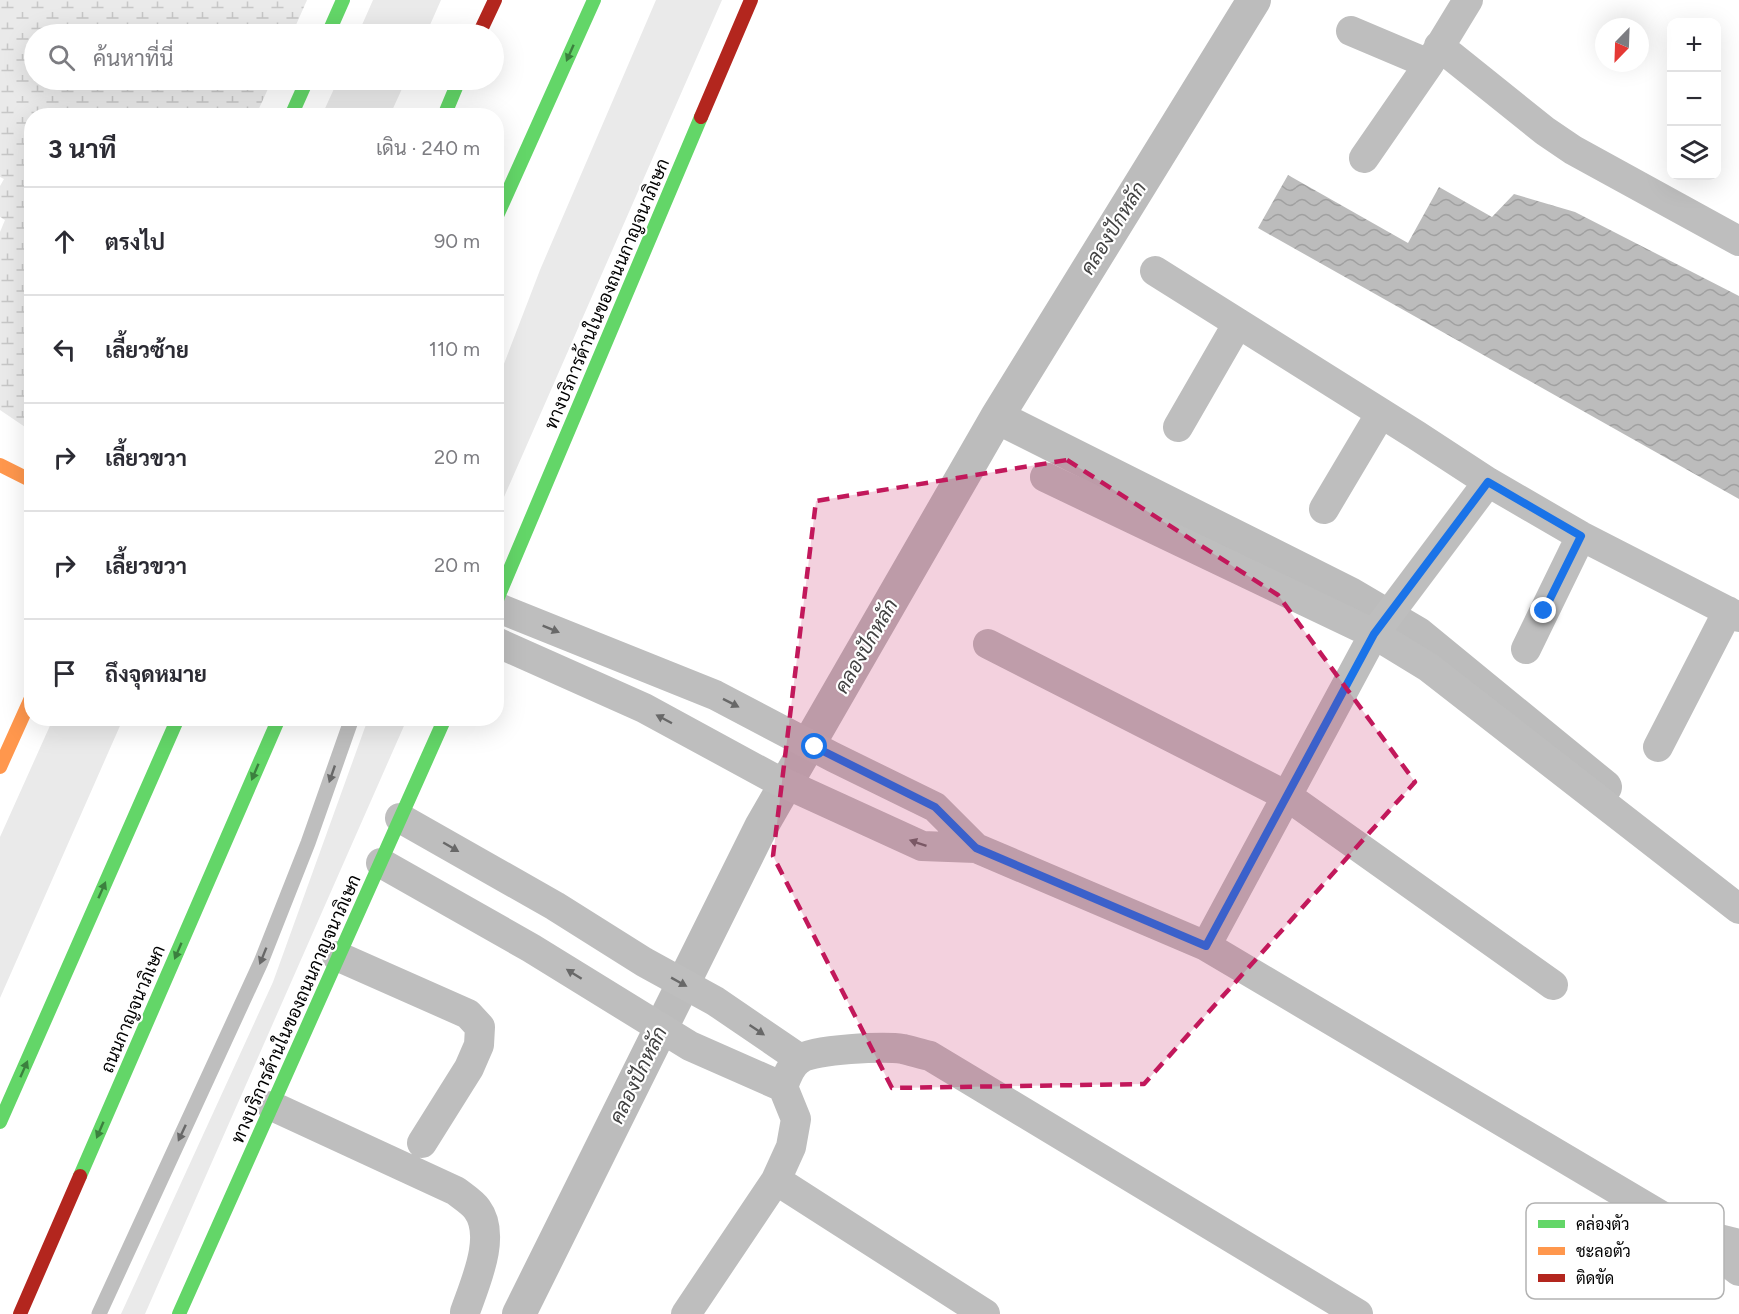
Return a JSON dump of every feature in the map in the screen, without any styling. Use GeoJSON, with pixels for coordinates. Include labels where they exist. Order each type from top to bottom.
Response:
{"type":"FeatureCollection","features":[{"type":"Feature","properties":{"kind":"main road"},"geometry":{"type":"LineString","coordinates":[[332,24],[343,0]]}},
{"type":"Feature","properties":{"kind":"main road"},"geometry":{"type":"LineString","coordinates":[[484,24],[495,0]]}},
{"type":"Feature","properties":{"kind":"main road"},"geometry":{"type":"LineString","coordinates":[[504,200],[594,0]]}},
{"type":"Feature","properties":{"kind":"main road","name":"ทางบริการด้านในของถนนกาญจนาภิเษก"},"geometry":{"type":"LineString","coordinates":[[504,583],[751,0]]}},
{"type":"Feature","properties":{"kind":"main road"},"geometry":{"type":"LineString","coordinates":[[295,108],[303,90]]}},
{"type":"Feature","properties":{"kind":"main road"},"geometry":{"type":"LineString","coordinates":[[447,108],[455,90]]}},
{"type":"Feature","properties":{"kind":"main road"},"geometry":{"type":"LineString","coordinates":[[0,465],[24,478]]}},
{"type":"Feature","properties":{"kind":"main road"},"geometry":{"type":"LineString","coordinates":[[0,767],[24,714]]}},
{"type":"Feature","properties":{"kind":"main road"},"geometry":{"type":"LineString","coordinates":[[0,1122],[174,726]]}},
{"type":"Feature","properties":{"kind":"main road","name":"ถนนกาญจนาภิเษก"},"geometry":{"type":"LineString","coordinates":[[20,1314],[276,726]]}},
{"type":"Feature","properties":{"kind":"main road","name":"ทางบริการด้านในของถนนกาญจนาภิเษก"},"geometry":{"type":"LineString","coordinates":[[179,1314],[441,726]]}},
{"type":"Feature","properties":{"kind":"street"},"geometry":{"type":"LineString","coordinates":[[1364,159],[1468,0]]}},
{"type":"Feature","properties":{"kind":"street"},"geometry":{"type":"LineString","coordinates":[[1351,31],[1434,55],[1573,150],[1739,241]]}},
{"type":"Feature","properties":{"kind":"street"},"geometry":{"type":"LineString","coordinates":[[1155,271],[1488,482],[1581,536],[1733,614],[1658,747]]}},
{"type":"Feature","properties":{"kind":"street"},"geometry":{"type":"LineString","coordinates":[[1178,427],[1238,323]]}},
{"type":"Feature","properties":{"kind":"street"},"geometry":{"type":"LineString","coordinates":[[1324,509],[1381,413]]}},
{"type":"Feature","properties":{"kind":"street"},"geometry":{"type":"LineString","coordinates":[[1045,477],[1378,629],[1739,909]]}},
{"type":"Feature","properties":{"kind":"street"},"geometry":{"type":"LineString","coordinates":[[1206,946],[1378,629],[1488,482]]}},
{"type":"Feature","properties":{"kind":"street"},"geometry":{"type":"LineString","coordinates":[[1526,649],[1581,536]]}},
{"type":"Feature","properties":{"kind":"street"},"geometry":{"type":"LineString","coordinates":[[504,610],[715,695],[935,807],[976,848]]}},
{"type":"Feature","properties":{"kind":"street"},"geometry":{"type":"LineString","coordinates":[[988,644],[1287,796],[1553,985]]}},
{"type":"Feature","properties":{"kind":"street"},"geometry":{"type":"LineString","coordinates":[[504,646],[644,708],[771,777],[815,795],[922,846],[976,848],[1206,946],[1640,1203]]}},
{"type":"Feature","properties":{"kind":"street"},"geometry":{"type":"LineString","coordinates":[[400,818],[555,906],[644,962],[715,1001],[800,1059]]}},
{"type":"Feature","properties":{"kind":"street"},"geometry":{"type":"LineString","coordinates":[[381,863],[531,948],[690,1046],[783,1087]]}},
{"type":"Feature","properties":{"kind":"street"},"geometry":{"type":"LineString","coordinates":[[337,956],[468,1014],[480,1027],[479,1045],[469,1068],[422,1143]]}},
{"type":"Feature","properties":{"kind":"street"},"geometry":{"type":"LineString","coordinates":[[686,1314],[777,1180],[791,1147],[796,1119],[783,1087],[786,1077],[800,1059],[817,1053],[873,1048],[901,1049],[930,1056],[1358,1314]]}},
{"type":"Feature","properties":{"kind":"street"},"geometry":{"type":"LineString","coordinates":[[272,1106],[456,1191],[477,1210],[486,1232],[482,1262],[465,1312]]}},
{"type":"Feature","properties":{"kind":"street"},"geometry":{"type":"LineString","coordinates":[[777,1180],[985,1314]]}},
{"type":"Feature","properties":{"kind":"street"},"geometry":{"type":"LineString","coordinates":[[1724,1240],[1739,1244]]}},
{"type":"Feature","properties":{"kind":"street"},"geometry":{"type":"LineString","coordinates":[[1724,1259],[1739,1271]]}},
{"type":"Feature","properties":{"kind":"lane"},"geometry":{"type":"LineString","coordinates":[[99,1314],[261,962],[308,843],[349,726]]}},
{"type":"Feature","properties":{"kind":"highlighted area"},"geometry":{"type":"Polygon","coordinates":[[[1067,460],[1278,595],[1415,782],[1144,1084],[892,1088],[773,856],[816,501],[1067,460]]]}},
{"type":"Feature","properties":{"kind":"green space"},"geometry":{"type":"Polygon","coordinates":[[[0,0],[307,0],[296,24],[24,24],[24,90],[267,90],[259,108],[24,108],[24,426],[0,410],[0,232],[5,220],[0,217],[0,186],[4,179],[0,177],[0,0]]]}},
{"type":"Feature","properties":{"kind":"green space"},"geometry":{"type":"Polygon","coordinates":[[[373,0],[441,0],[430,24],[362,24],[373,0]]]}},
{"type":"Feature","properties":{"kind":"green space"},"geometry":{"type":"Polygon","coordinates":[[[656,0],[722,0],[504,497],[504,364],[540,270],[656,0]]]}},
{"type":"Feature","properties":{"kind":"green space"},"geometry":{"type":"Polygon","coordinates":[[[333,90],[401,90],[393,108],[325,108],[333,90]]]}},
{"type":"Feature","properties":{"kind":"green space"},"geometry":{"type":"Polygon","coordinates":[[[50,726],[120,726],[0,998],[0,837],[50,726]]]}},
{"type":"Feature","properties":{"kind":"green space"},"geometry":{"type":"Polygon","coordinates":[[[365,726],[404,726],[145,1314],[121,1314],[273,982],[365,726]]]}},
{"type":"Feature","properties":{"kind":"water"},"geometry":{"type":"Polygon","coordinates":[[[1288,175],[1408,243],[1439,187],[1492,217],[1514,194],[1575,212],[1739,296],[1739,499],[1258,228],[1288,175]]]}},
{"type":"Feature","properties":{"kind":"waterway","name":"คลองปักหลัก"},"geometry":{"type":"LineString","coordinates":[[519,1314],[761,827],[997,417],[1254,0]]}},
{"type":"Feature","properties":{"kind":"waterway"},"geometry":{"type":"LineString","coordinates":[[997,417],[1350,594],[1418,634],[1605,787]]}},
{"type":"Feature","properties":{"kind":"traffic: fast"},"geometry":{"type":"LineString","coordinates":[[332,24],[343,0]]}},
{"type":"Feature","properties":{"kind":"traffic: fast"},"geometry":{"type":"LineString","coordinates":[[504,200],[594,0]]}},
{"type":"Feature","properties":{"kind":"traffic: fast"},"geometry":{"type":"LineString","coordinates":[[295,108],[303,90]]}},
{"type":"Feature","properties":{"kind":"traffic: fast"},"geometry":{"type":"LineString","coordinates":[[447,108],[455,90]]}},
{"type":"Feature","properties":{"kind":"traffic: fast"},"geometry":{"type":"LineString","coordinates":[[504,583],[701,117]]}},
{"type":"Feature","properties":{"kind":"traffic: fast"},"geometry":{"type":"LineString","coordinates":[[0,1122],[174,726]]}},
{"type":"Feature","properties":{"kind":"traffic: fast"},"geometry":{"type":"LineString","coordinates":[[80,1176],[276,726]]}},
{"type":"Feature","properties":{"kind":"traffic: fast"},"geometry":{"type":"LineString","coordinates":[[179,1314],[441,726]]}},
{"type":"Feature","properties":{"kind":"traffic: slow"},"geometry":{"type":"LineString","coordinates":[[0,465],[24,477]]}},
{"type":"Feature","properties":{"kind":"traffic: slow"},"geometry":{"type":"LineString","coordinates":[[0,767],[24,714]]}},
{"type":"Feature","properties":{"kind":"traffic: jam"},"geometry":{"type":"LineString","coordinates":[[484,24],[495,0]]}},
{"type":"Feature","properties":{"kind":"traffic: jam"},"geometry":{"type":"LineString","coordinates":[[701,117],[751,0]]}},
{"type":"Feature","properties":{"kind":"traffic: jam"},"geometry":{"type":"LineString","coordinates":[[20,1314],[80,1176]]}},
{"type":"Feature","properties":{"kind":"route"},"geometry":{"type":"LineString","coordinates":[[815,747],[935,807],[976,848],[1206,946],[1374,634],[1488,482],[1581,536],[1544,611]]}}]}
